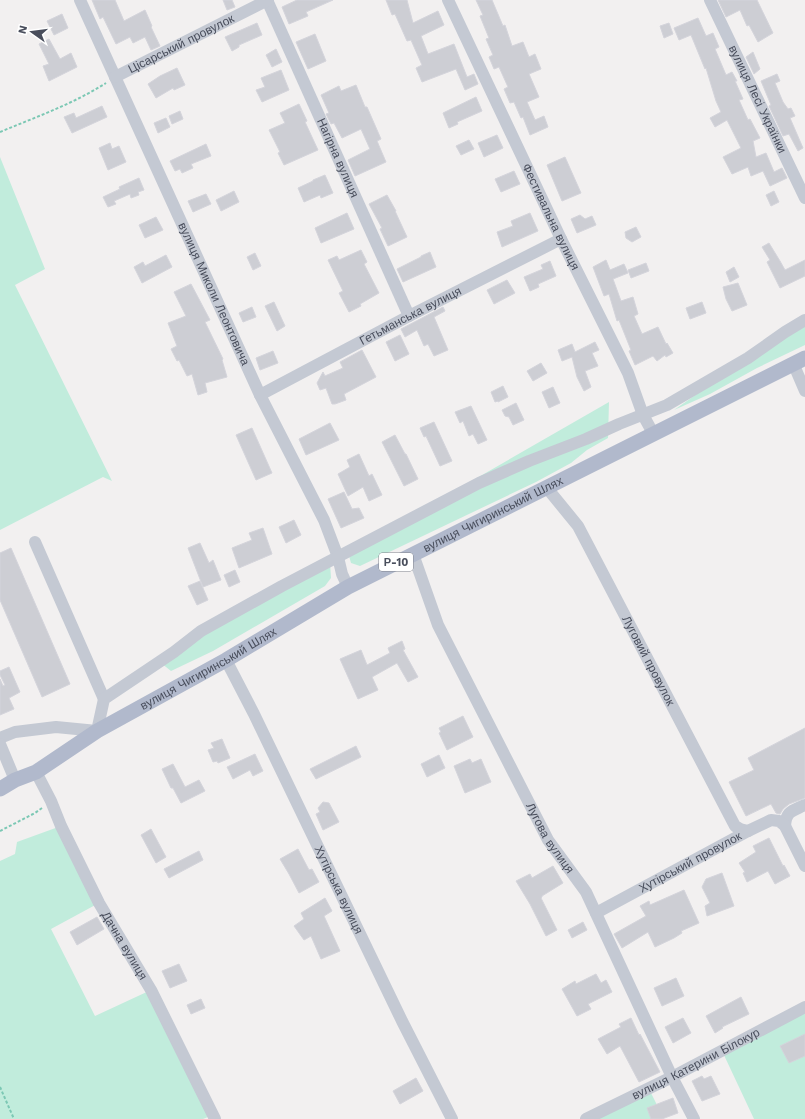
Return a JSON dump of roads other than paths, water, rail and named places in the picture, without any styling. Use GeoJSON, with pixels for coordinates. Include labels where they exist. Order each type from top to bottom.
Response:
{"type":"FeatureCollection","features":[{"type":"Feature","properties":{"kind":"main road","name":"вулиця Чигиринський Шлях"},"geometry":{"type":"LineString","coordinates":[[0,789],[15,780],[36,772],[97,731],[226,660],[348,587],[547,488],[653,433],[679,422],[799,360]]}},
{"type":"Feature","properties":{"kind":"street","name":"вулиця Миколи Леонтовича"},"geometry":{"type":"LineString","coordinates":[[80,0],[260,395],[324,520],[338,557],[342,574],[348,587]]}},
{"type":"Feature","properties":{"kind":"street","name":"Цісарський провулок"},"geometry":{"type":"LineString","coordinates":[[115,77],[267,0]]}},
{"type":"Feature","properties":{"kind":"street","name":"Нагірна вулиця"},"geometry":{"type":"LineString","coordinates":[[267,0],[409,316]]}},
{"type":"Feature","properties":{"kind":"street","name":"Фестивальна вулиця"},"geometry":{"type":"LineString","coordinates":[[448,0],[561,239],[628,373],[643,415],[653,433]]}},
{"type":"Feature","properties":{"kind":"street","name":"вулиця Лесі Українки"},"geometry":{"type":"LineString","coordinates":[[710,0],[805,198]]}},
{"type":"Feature","properties":{"kind":"street","name":"Гетьманська вулиця"},"geometry":{"type":"LineString","coordinates":[[260,395],[409,316],[561,239]]}},
{"type":"Feature","properties":{"kind":"street"},"geometry":{"type":"LineString","coordinates":[[104,699],[174,652],[201,631],[282,586],[479,483],[667,405],[748,358],[784,332],[805,320]]}},
{"type":"Feature","properties":{"kind":"street"},"geometry":{"type":"LineString","coordinates":[[799,360],[805,392]]}},
{"type":"Feature","properties":{"kind":"street","name":"Луговий провулок"},"geometry":{"type":"LineString","coordinates":[[547,488],[578,526],[735,826],[748,831]]}},
{"type":"Feature","properties":{"kind":"street"},"geometry":{"type":"LineString","coordinates":[[0,738],[15,732],[56,727],[97,731],[104,699],[35,542]]}},
{"type":"Feature","properties":{"kind":"street","name":"Лугова вулиця"},"geometry":{"type":"LineString","coordinates":[[413,554],[438,625],[548,840],[586,892],[672,1077],[694,1119]]}},
{"type":"Feature","properties":{"kind":"street","name":"Хутірська вулиця"},"geometry":{"type":"LineString","coordinates":[[226,660],[254,714],[402,1021],[452,1119]]}},
{"type":"Feature","properties":{"kind":"street"},"geometry":{"type":"LineString","coordinates":[[0,744],[15,780]]}},
{"type":"Feature","properties":{"kind":"street","name":"Дачна вулиця"},"geometry":{"type":"LineString","coordinates":[[36,772],[51,801],[60,826],[99,903],[151,990],[215,1119]]}},
{"type":"Feature","properties":{"kind":"street"},"geometry":{"type":"LineString","coordinates":[[805,804],[789,813],[785,826],[805,866]]}},
{"type":"Feature","properties":{"kind":"street","name":"Хутірський провулок"},"geometry":{"type":"LineString","coordinates":[[596,913],[771,820],[779,821],[785,826]]}},
{"type":"Feature","properties":{"kind":"street","name":"вулиця Катерини Білокур"},"geometry":{"type":"LineString","coordinates":[[586,1119],[672,1077],[805,1007]]}}]}
